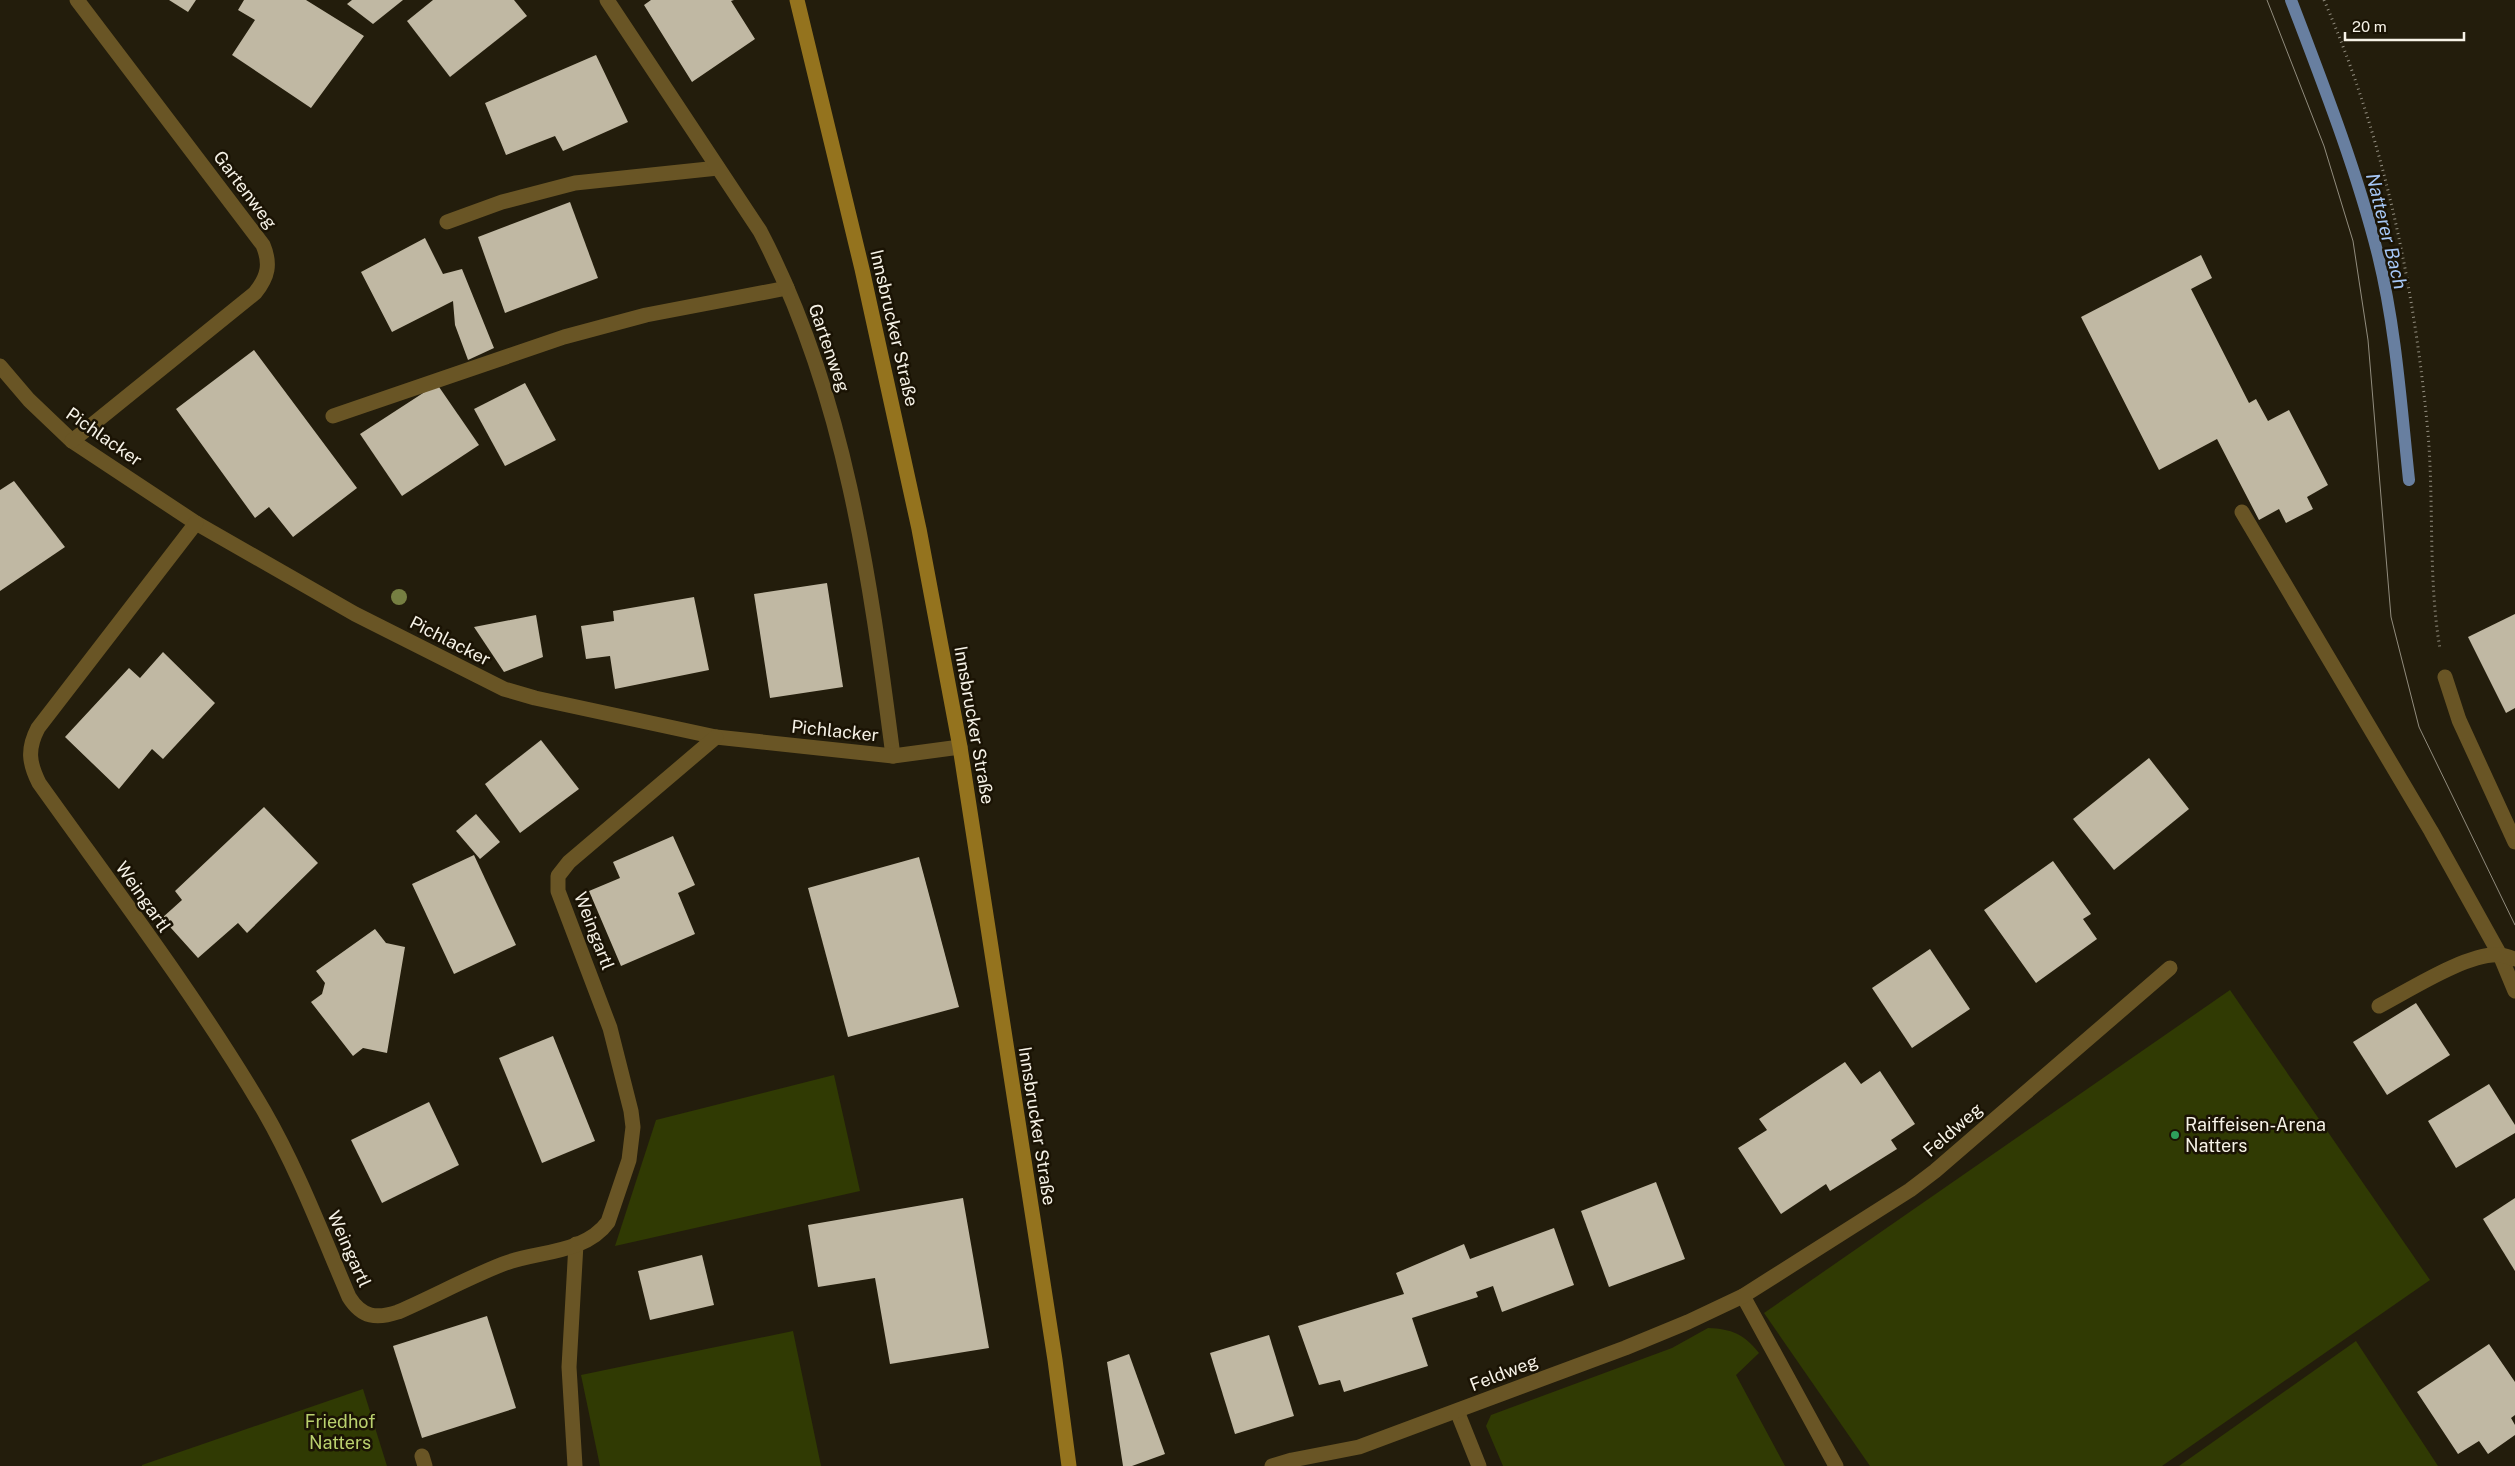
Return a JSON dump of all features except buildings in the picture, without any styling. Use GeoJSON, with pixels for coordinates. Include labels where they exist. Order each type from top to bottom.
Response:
{"type":"FeatureCollection","features":[{"type":"Feature","properties":{"kind":"street","name":"Gartenweg"},"geometry":{"type":"LineString","coordinates":[[72,441],[254,293],[264,282],[268,269],[268,256],[263,244],[77,0]]}},
{"type":"Feature","properties":{"kind":"street","name":"Gartenweg"},"geometry":{"type":"LineString","coordinates":[[607,0],[760,231],[787,288],[829,404],[851,490],[869,580],[893,756]]}},
{"type":"Feature","properties":{"kind":"street","name":"Innsbrucker Straße"},"geometry":{"type":"LineString","coordinates":[[796,0],[862,269],[908,481],[960,747],[1055,1360],[1069,1466]]}},
{"type":"Feature","properties":{"kind":"street"},"geometry":{"type":"LineString","coordinates":[[447,222],[502,202],[575,184],[718,168]]}},
{"type":"Feature","properties":{"kind":"street"},"geometry":{"type":"LineString","coordinates":[[333,416],[564,337],[656,313],[787,288]]}},
{"type":"Feature","properties":{"kind":"street","name":"Pichlacker"},"geometry":{"type":"LineString","coordinates":[[0,366],[29,400],[72,441],[196,522],[355,614],[504,689],[535,698],[716,736],[893,756],[960,747]]}},
{"type":"Feature","properties":{"kind":"street"},"geometry":{"type":"LineString","coordinates":[[2242,512],[2431,831],[2500,955],[2515,991]]}},
{"type":"Feature","properties":{"kind":"street","name":"Weingartl"},"geometry":{"type":"LineString","coordinates":[[196,522],[38,728],[29,753],[39,783],[179,980],[254,1096],[294,1169],[349,1297],[358,1309],[374,1317],[383,1317],[431,1298],[504,1263],[576,1244],[595,1235],[608,1222],[629,1160],[633,1127],[626,1083],[610,1028],[558,891],[558,876],[569,862],[716,736]]}},
{"type":"Feature","properties":{"kind":"street"},"geometry":{"type":"LineString","coordinates":[[2445,677],[2459,720],[2515,842]]}},
{"type":"Feature","properties":{"kind":"street"},"geometry":{"type":"LineString","coordinates":[[2379,1006],[2447,971],[2478,958],[2500,955],[2515,959]]}},
{"type":"Feature","properties":{"kind":"street","name":"Feldweg"},"geometry":{"type":"LineString","coordinates":[[1272,1466],[1292,1460],[1359,1447],[1625,1348],[1742,1296],[1910,1190],[1935,1171],[2170,968]]}},
{"type":"Feature","properties":{"kind":"street"},"geometry":{"type":"LineString","coordinates":[[575,1466],[569,1367],[576,1244]]}},
{"type":"Feature","properties":{"kind":"street"},"geometry":{"type":"LineString","coordinates":[[1742,1296],[1836,1466]]}},
{"type":"Feature","properties":{"kind":"street"},"geometry":{"type":"LineString","coordinates":[[1457,1411],[1479,1466]]}},
{"type":"Feature","properties":{"kind":"path"},"geometry":{"type":"LineString","coordinates":[[2324,0],[2361,92],[2397,220],[2409,288],[2428,433],[2438,638],[2445,677]]}},
{"type":"Feature","properties":{"kind":"green space","name":"Raiffeisen-Arena Natters"},"geometry":{"type":"Polygon","coordinates":[[[2230,990],[2430,1280],[2162,1466],[1870,1466],[1764,1313],[2230,990]]]}},
{"type":"Feature","properties":{"kind":"green space"},"geometry":{"type":"Polygon","coordinates":[[[834,1075],[860,1191],[615,1246],[656,1120],[834,1075]]]}},
{"type":"Feature","properties":{"kind":"green space"},"geometry":{"type":"Polygon","coordinates":[[[1708,1328],[1731,1331],[1743,1337],[1759,1353],[1736,1375],[1785,1466],[1503,1466],[1486,1426],[1491,1415],[1672,1348],[1708,1328]]]}},
{"type":"Feature","properties":{"kind":"green space"},"geometry":{"type":"Polygon","coordinates":[[[793,1331],[821,1466],[600,1466],[581,1375],[793,1331]]]}},
{"type":"Feature","properties":{"kind":"green space"},"geometry":{"type":"Polygon","coordinates":[[[2356,1341],[2438,1466],[2179,1466],[2356,1341]]]}},
{"type":"Feature","properties":{"kind":"green space","name":"Friedhof Natters"},"geometry":{"type":"Polygon","coordinates":[[[363,1389],[387,1466],[142,1466],[142,1465],[363,1389]]]}},
{"type":"Feature","properties":{"kind":"waterway","name":"Natterer Bach"},"geometry":{"type":"LineString","coordinates":[[2291,0],[2360,190],[2378,255],[2394,338],[2409,480]]}},
{"type":"Feature","properties":{"kind":"tram line"},"geometry":{"type":"LineString","coordinates":[[2267,0],[2324,146],[2353,241],[2368,340],[2391,617],[2419,727],[2515,925]]}},
{"type":"Feature","properties":{"kind":"place","name":"Raiffeisen-Arena Natters"},"geometry":{"type":"Point","coordinates":[2175,1135]}}]}
